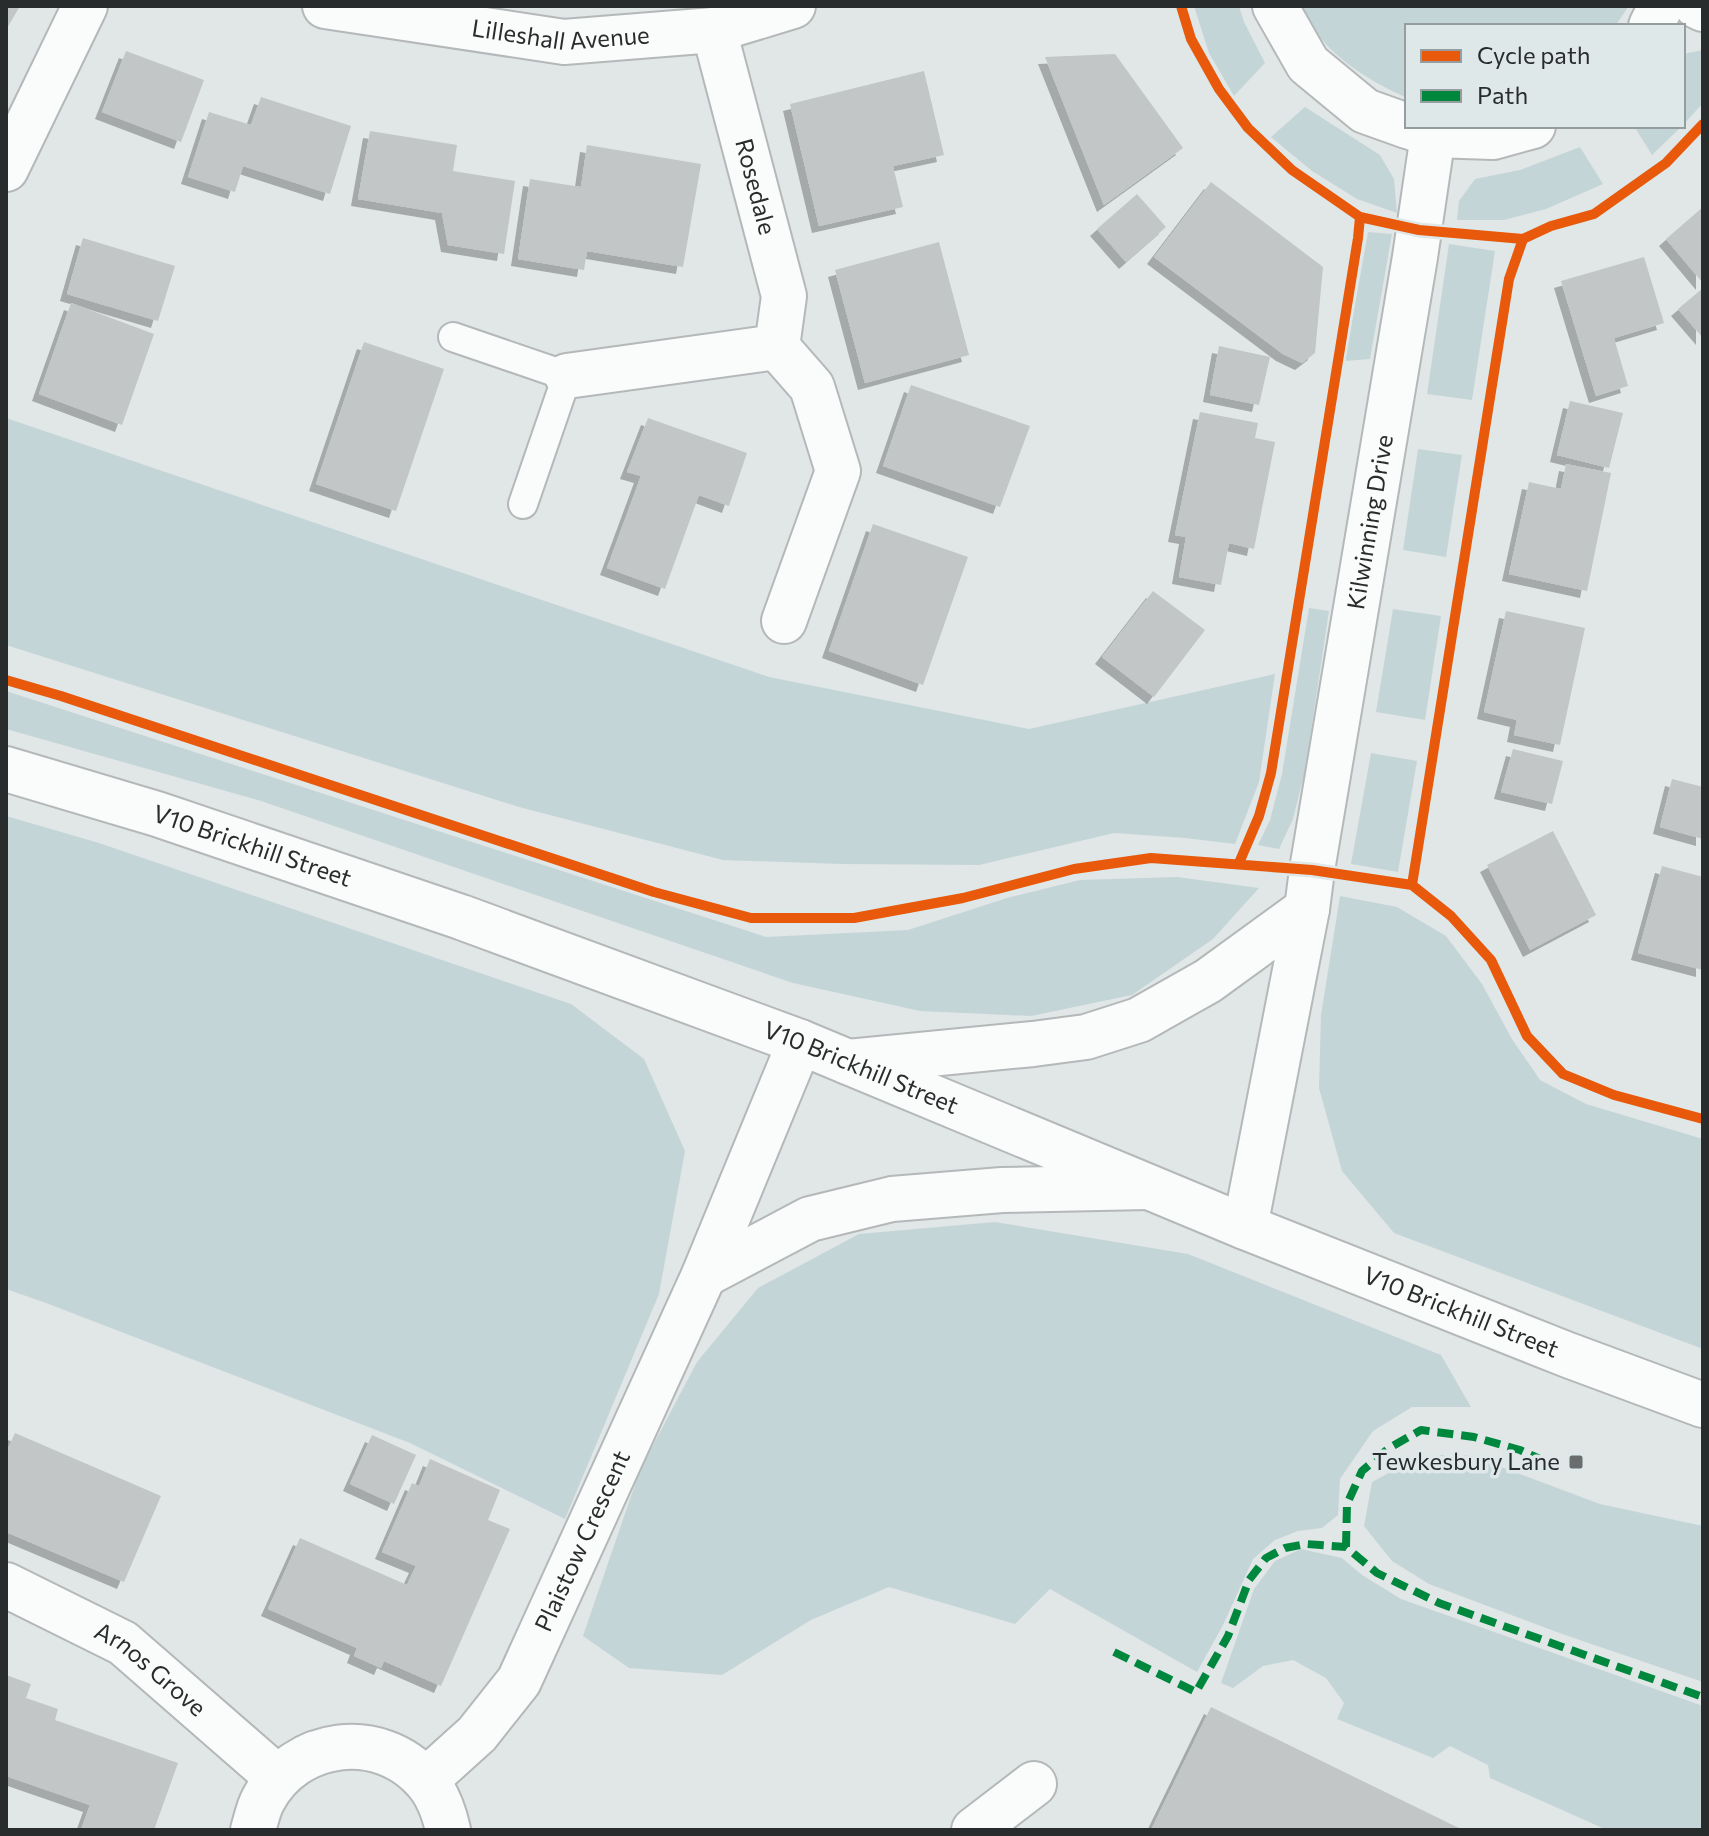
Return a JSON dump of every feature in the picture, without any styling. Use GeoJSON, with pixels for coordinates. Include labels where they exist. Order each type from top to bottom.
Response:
{"type":"FeatureCollection","features":[{"type":"Feature","properties":{"kind":"street"},"geometry":{"type":"LineString","coordinates":[[6,169],[85,6]]}},
{"type":"Feature","properties":{"kind":"street","name":"Lilleshall Avenue"},"geometry":{"type":"LineString","coordinates":[[325,6],[440,15],[564,42],[714,30],[793,6]]}},
{"type":"Feature","properties":{"kind":"street"},"geometry":{"type":"LineString","coordinates":[[1275,6],[1308,64],[1365,111],[1405,125]]}},
{"type":"Feature","properties":{"kind":"street"},"geometry":{"type":"LineString","coordinates":[[1652,24],[1661,6]]}},
{"type":"Feature","properties":{"kind":"street"},"geometry":{"type":"LineString","coordinates":[[1697,6],[1703,9]]}},
{"type":"Feature","properties":{"kind":"street","name":"Rosedale"},"geometry":{"type":"LineString","coordinates":[[714,30],[784,296],[777,347]]}},
{"type":"Feature","properties":{"kind":"street"},"geometry":{"type":"LineString","coordinates":[[1416,129],[1493,137],[1526,128]]}},
{"type":"Feature","properties":{"kind":"street","name":"Kilwinning Drive"},"geometry":{"type":"LineString","coordinates":[[1245,1227],[1307,909],[1415,257],[1416,129]]}},
{"type":"Feature","properties":{"kind":"street"},"geometry":{"type":"LineString","coordinates":[[567,376],[777,347],[812,387],[838,471],[784,621]]}},
{"type":"Feature","properties":{"kind":"street","name":"V10 Brickhill Street"},"geometry":{"type":"LineString","coordinates":[[6,769],[157,814],[461,917],[800,1042],[1245,1227],[1703,1405]]}},
{"type":"Feature","properties":{"kind":"street"},"geometry":{"type":"LineString","coordinates":[[848,1062],[1047,1043],[1086,1037],[1139,1020],[1208,981],[1307,909]]}},
{"type":"Feature","properties":{"kind":"street","name":"Plaistow Crescent"},"geometry":{"type":"LineString","coordinates":[[426,1780],[477,1734],[519,1681],[704,1275],[800,1042]]}},
{"type":"Feature","properties":{"kind":"street"},"geometry":{"type":"LineString","coordinates":[[704,1275],[810,1219],[892,1199],[1002,1190],[1148,1187]]}},
{"type":"Feature","properties":{"kind":"street","name":"Arnos Grove"},"geometry":{"type":"LineString","coordinates":[[6,1585],[123,1643],[278,1778]]}},
{"type":"Feature","properties":{"kind":"street"},"geometry":{"type":"LineString","coordinates":[[253,1830],[262,1801],[278,1778],[304,1758],[335,1747],[368,1747],[399,1759],[426,1780],[443,1809],[448,1830]]}},
{"type":"Feature","properties":{"kind":"street"},"geometry":{"type":"LineString","coordinates":[[974,1830],[1034,1784]]}},
{"type":"Feature","properties":{"kind":"lane"},"geometry":{"type":"LineString","coordinates":[[453,337],[567,376],[523,504]]}},
{"type":"Feature","properties":{"kind":"shaded area"},"geometry":{"type":"Polygon","coordinates":[[[1194,6],[1239,6],[1265,63],[1234,96],[1209,53],[1194,6]]]}},
{"type":"Feature","properties":{"kind":"shaded area"},"geometry":{"type":"Polygon","coordinates":[[[1302,6],[1629,6],[1616,24],[1405,24],[1405,97],[1345,62],[1310,22],[1302,6]]]}},
{"type":"Feature","properties":{"kind":"shaded area"},"geometry":{"type":"Polygon","coordinates":[[[1703,50],[1703,103],[1685,123],[1685,54],[1703,50]]]}},
{"type":"Feature","properties":{"kind":"shaded area"},"geometry":{"type":"Polygon","coordinates":[[[1305,107],[1380,155],[1394,179],[1397,213],[1357,199],[1312,171],[1271,137],[1305,107]]]}},
{"type":"Feature","properties":{"kind":"shaded area"},"geometry":{"type":"Polygon","coordinates":[[[1635,128],[1680,128],[1652,155],[1635,128]]]}},
{"type":"Feature","properties":{"kind":"shaded area"},"geometry":{"type":"Polygon","coordinates":[[[1580,147],[1603,184],[1546,209],[1504,220],[1457,220],[1459,201],[1475,179],[1520,170],[1580,147]]]}},
{"type":"Feature","properties":{"kind":"shaded area"},"geometry":{"type":"Polygon","coordinates":[[[1368,232],[1392,234],[1370,359],[1345,361],[1368,232]]]}},
{"type":"Feature","properties":{"kind":"shaded area"},"geometry":{"type":"Polygon","coordinates":[[[1449,244],[1495,251],[1472,400],[1427,394],[1449,244]]]}},
{"type":"Feature","properties":{"kind":"shaded area"},"geometry":{"type":"Polygon","coordinates":[[[6,418],[769,677],[1029,729],[1275,674],[1259,782],[1235,844],[1114,833],[979,865],[723,860],[519,807],[6,645],[6,418]]]}},
{"type":"Feature","properties":{"kind":"shaded area"},"geometry":{"type":"Polygon","coordinates":[[[1418,449],[1462,455],[1446,557],[1403,550],[1418,449]]]}},
{"type":"Feature","properties":{"kind":"shaded area"},"geometry":{"type":"Polygon","coordinates":[[[1309,608],[1329,611],[1305,771],[1293,819],[1279,849],[1258,845],[1270,820],[1282,774],[1309,608]]]}},
{"type":"Feature","properties":{"kind":"shaded area"},"geometry":{"type":"Polygon","coordinates":[[[1393,609],[1441,616],[1425,720],[1376,712],[1393,609]]]}},
{"type":"Feature","properties":{"kind":"shaded area"},"geometry":{"type":"Polygon","coordinates":[[[6,691],[766,937],[908,930],[1007,898],[1080,880],[1177,877],[1259,888],[1213,939],[1132,995],[1031,1016],[920,1011],[793,983],[261,801],[6,729],[6,691]]]}},
{"type":"Feature","properties":{"kind":"shaded area"},"geometry":{"type":"Polygon","coordinates":[[[1371,753],[1417,761],[1398,872],[1351,864],[1371,753]]]}},
{"type":"Feature","properties":{"kind":"shaded area"},"geometry":{"type":"Polygon","coordinates":[[[6,816],[99,843],[571,1004],[644,1059],[685,1151],[659,1294],[565,1519],[410,1443],[6,1289],[6,816]]]}},
{"type":"Feature","properties":{"kind":"shaded area"},"geometry":{"type":"Polygon","coordinates":[[[1340,896],[1397,907],[1446,936],[1482,984],[1512,1039],[1540,1080],[1586,1104],[1703,1139],[1703,1349],[1394,1233],[1342,1171],[1319,1088],[1321,1015],[1340,896]]]}},
{"type":"Feature","properties":{"kind":"shaded area"},"geometry":{"type":"Polygon","coordinates":[[[995,1222],[1188,1254],[1441,1355],[1471,1407],[1412,1407],[1373,1431],[1340,1479],[1338,1515],[1322,1528],[1298,1531],[1275,1540],[1253,1559],[1223,1625],[1197,1672],[1050,1589],[1015,1624],[889,1587],[811,1620],[722,1675],[629,1668],[583,1636],[640,1470],[697,1362],[758,1288],[859,1234],[995,1222]]]}},
{"type":"Feature","properties":{"kind":"shaded area"},"geometry":{"type":"Polygon","coordinates":[[[1422,1455],[1469,1455],[1600,1504],[1703,1526],[1703,1682],[1429,1584],[1392,1561],[1364,1526],[1372,1482],[1422,1455]]]}},
{"type":"Feature","properties":{"kind":"shaded area"},"geometry":{"type":"Polygon","coordinates":[[[1301,1549],[1342,1558],[1362,1575],[1401,1599],[1703,1706],[1703,1830],[1607,1830],[1490,1778],[1488,1765],[1450,1746],[1433,1758],[1337,1719],[1344,1703],[1326,1678],[1293,1660],[1263,1666],[1233,1688],[1221,1683],[1254,1589],[1275,1561],[1301,1549]]]}},
{"type":"Feature","properties":{"kind":"building"},"geometry":{"type":"Polygon","coordinates":[[[6,6],[20,6],[6,30],[6,6]]]}},
{"type":"Feature","properties":{"kind":"building"},"geometry":{"type":"Polygon","coordinates":[[[126,51],[204,80],[181,142],[102,112],[126,51]]]}},
{"type":"Feature","properties":{"kind":"building"},"geometry":{"type":"Polygon","coordinates":[[[1115,54],[1183,148],[1104,205],[1045,57],[1115,54]]]}},
{"type":"Feature","properties":{"kind":"building"},"geometry":{"type":"Polygon","coordinates":[[[924,71],[944,155],[893,166],[903,207],[819,226],[790,104],[924,71]]]}},
{"type":"Feature","properties":{"kind":"building"},"geometry":{"type":"Polygon","coordinates":[[[261,97],[351,126],[330,194],[243,166],[235,192],[188,177],[209,112],[251,125],[261,97]]]}},
{"type":"Feature","properties":{"kind":"building"},"geometry":{"type":"Polygon","coordinates":[[[370,131],[457,145],[453,171],[515,181],[504,254],[448,245],[442,213],[358,199],[370,131]]]}},
{"type":"Feature","properties":{"kind":"building"},"geometry":{"type":"Polygon","coordinates":[[[587,145],[701,164],[683,267],[587,251],[584,270],[518,259],[530,179],[581,187],[587,145]]]}},
{"type":"Feature","properties":{"kind":"building"},"geometry":{"type":"Polygon","coordinates":[[[1211,182],[1323,267],[1315,353],[1302,363],[1283,354],[1154,257],[1211,182]]]}},
{"type":"Feature","properties":{"kind":"building"},"geometry":{"type":"Polygon","coordinates":[[[1137,194],[1166,227],[1126,262],[1097,229],[1137,194]]]}},
{"type":"Feature","properties":{"kind":"building"},"geometry":{"type":"Polygon","coordinates":[[[1703,207],[1703,283],[1666,239],[1703,207]]]}},
{"type":"Feature","properties":{"kind":"building"},"geometry":{"type":"Polygon","coordinates":[[[83,238],[175,266],[158,321],[67,294],[83,238]]]}},
{"type":"Feature","properties":{"kind":"building"},"geometry":{"type":"Polygon","coordinates":[[[939,242],[969,355],[865,383],[835,270],[939,242]]]}},
{"type":"Feature","properties":{"kind":"building"},"geometry":{"type":"Polygon","coordinates":[[[1644,257],[1664,323],[1614,338],[1628,386],[1596,396],[1561,281],[1644,257]]]}},
{"type":"Feature","properties":{"kind":"building"},"geometry":{"type":"Polygon","coordinates":[[[1703,288],[1703,338],[1678,309],[1703,288]]]}},
{"type":"Feature","properties":{"kind":"building"},"geometry":{"type":"Polygon","coordinates":[[[71,303],[154,334],[122,425],[39,394],[71,303]]]}},
{"type":"Feature","properties":{"kind":"building"},"geometry":{"type":"Polygon","coordinates":[[[364,342],[444,369],[396,511],[316,484],[364,342]]]}},
{"type":"Feature","properties":{"kind":"building"},"geometry":{"type":"Polygon","coordinates":[[[1219,346],[1270,357],[1259,405],[1210,395],[1219,346]]]}},
{"type":"Feature","properties":{"kind":"building"},"geometry":{"type":"Polygon","coordinates":[[[911,385],[1030,426],[1000,507],[883,466],[911,385]]]}},
{"type":"Feature","properties":{"kind":"building"},"geometry":{"type":"Polygon","coordinates":[[[1570,401],[1623,413],[1609,468],[1557,455],[1570,401]]]}},
{"type":"Feature","properties":{"kind":"building"},"geometry":{"type":"Polygon","coordinates":[[[1200,412],[1258,423],[1255,438],[1275,442],[1254,549],[1229,543],[1221,585],[1179,577],[1186,537],[1175,535],[1200,412]]]}},
{"type":"Feature","properties":{"kind":"building"},"geometry":{"type":"Polygon","coordinates":[[[648,418],[747,453],[729,506],[699,495],[665,589],[607,568],[641,476],[627,472],[648,418]]]}},
{"type":"Feature","properties":{"kind":"building"},"geometry":{"type":"Polygon","coordinates":[[[1566,464],[1611,473],[1587,591],[1509,574],[1529,482],[1561,489],[1566,464]]]}},
{"type":"Feature","properties":{"kind":"building"},"geometry":{"type":"Polygon","coordinates":[[[873,524],[968,557],[923,685],[829,651],[873,524]]]}},
{"type":"Feature","properties":{"kind":"building"},"geometry":{"type":"Polygon","coordinates":[[[1153,591],[1205,630],[1154,697],[1102,657],[1153,591]]]}},
{"type":"Feature","properties":{"kind":"building"},"geometry":{"type":"Polygon","coordinates":[[[1506,611],[1585,628],[1560,745],[1514,735],[1517,720],[1484,712],[1506,611]]]}},
{"type":"Feature","properties":{"kind":"building"},"geometry":{"type":"Polygon","coordinates":[[[1513,749],[1563,761],[1552,804],[1501,792],[1513,749]]]}},
{"type":"Feature","properties":{"kind":"building"},"geometry":{"type":"Polygon","coordinates":[[[1672,779],[1703,787],[1703,839],[1660,827],[1672,779]]]}},
{"type":"Feature","properties":{"kind":"building"},"geometry":{"type":"Polygon","coordinates":[[[1553,831],[1596,915],[1530,950],[1487,865],[1553,831]]]}},
{"type":"Feature","properties":{"kind":"building"},"geometry":{"type":"Polygon","coordinates":[[[1662,866],[1703,877],[1703,970],[1638,953],[1662,866]]]}},
{"type":"Feature","properties":{"kind":"building"},"geometry":{"type":"Polygon","coordinates":[[[15,1433],[161,1496],[124,1582],[6,1532],[6,1453],[15,1433]]]}},
{"type":"Feature","properties":{"kind":"building"},"geometry":{"type":"Polygon","coordinates":[[[372,1435],[416,1455],[394,1504],[350,1484],[372,1435]]]}},
{"type":"Feature","properties":{"kind":"building"},"geometry":{"type":"Polygon","coordinates":[[[430,1459],[500,1490],[488,1520],[510,1529],[441,1686],[384,1661],[381,1668],[354,1656],[357,1648],[268,1609],[300,1538],[407,1585],[416,1566],[382,1552],[412,1483],[419,1486],[430,1459]]]}},
{"type":"Feature","properties":{"kind":"building"},"geometry":{"type":"Polygon","coordinates":[[[6,1675],[31,1684],[26,1698],[58,1709],[55,1720],[178,1763],[154,1830],[81,1830],[90,1805],[6,1776],[6,1675]]]}},
{"type":"Feature","properties":{"kind":"building"},"geometry":{"type":"Polygon","coordinates":[[[1211,1707],[1463,1830],[1151,1830],[1211,1707]]]}},
{"type":"Feature","properties":{"kind":"marked path"},"geometry":{"type":"LineString","coordinates":[[1346,1547],[1347,1504],[1362,1471],[1389,1448],[1421,1430],[1474,1437],[1520,1450],[1560,1468]]}},
{"type":"Feature","properties":{"kind":"marked path"},"geometry":{"type":"LineString","coordinates":[[1114,1652],[1196,1692],[1228,1636],[1249,1580],[1266,1558],[1285,1548],[1306,1544],[1346,1547],[1377,1573],[1439,1603],[1703,1697]]}},
{"type":"Feature","properties":{"kind":"cycle path"},"geometry":{"type":"LineString","coordinates":[[1181,6],[1191,39],[1219,89],[1248,128],[1292,170],[1360,217],[1271,773],[1259,816],[1239,863]]}},
{"type":"Feature","properties":{"kind":"cycle path"},"geometry":{"type":"LineString","coordinates":[[1412,885],[1509,279],[1523,239],[1551,226],[1594,214],[1666,163],[1703,124]]}},
{"type":"Feature","properties":{"kind":"cycle path"},"geometry":{"type":"LineString","coordinates":[[1360,217],[1419,230],[1523,239]]}},
{"type":"Feature","properties":{"kind":"cycle path"},"geometry":{"type":"LineString","coordinates":[[6,680],[654,892],[751,918],[854,918],[963,898],[1074,869],[1151,858],[1312,870],[1412,885],[1451,916],[1491,960],[1527,1036],[1563,1074],[1614,1095],[1703,1119]]}},
{"type":"Feature","properties":{"kind":"place","name":"Tewkesbury Lane"},"geometry":{"type":"Point","coordinates":[1576,1462]}}]}
